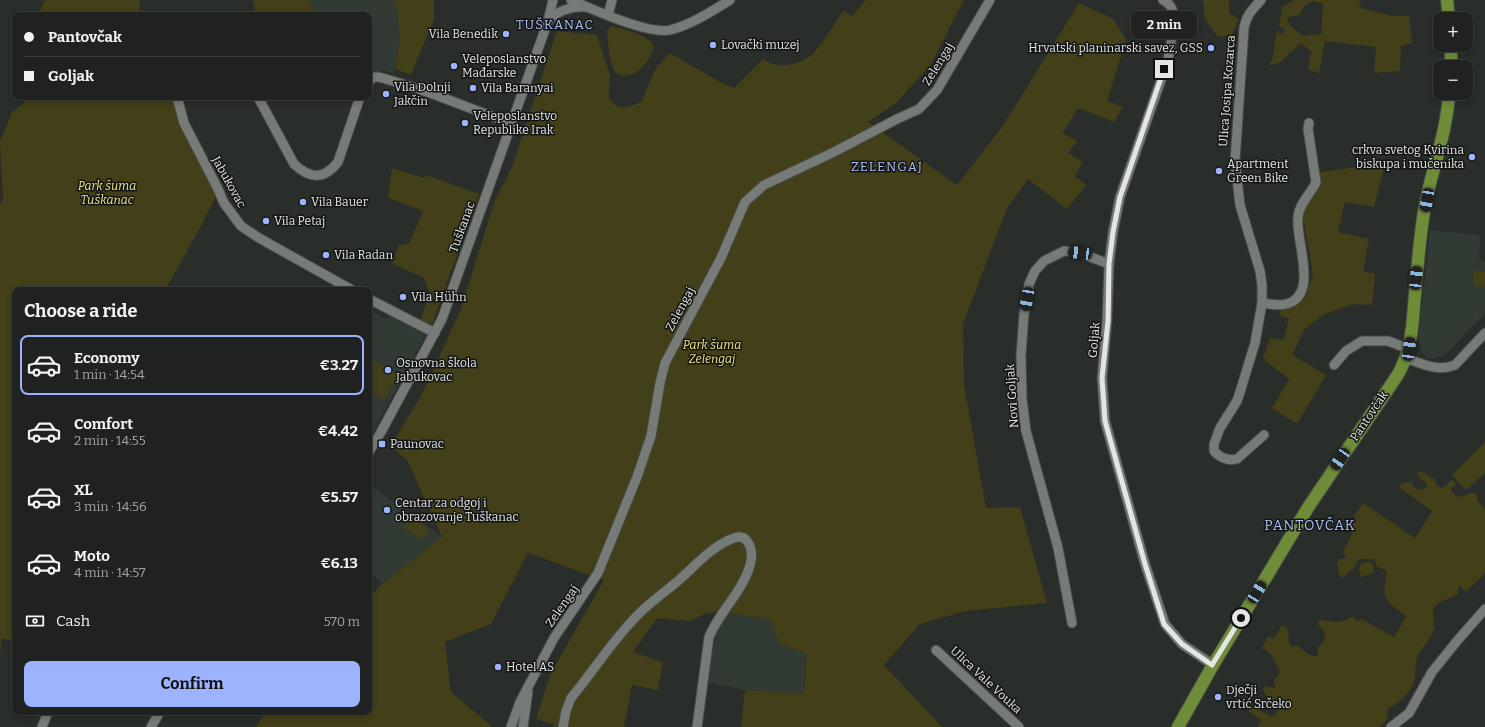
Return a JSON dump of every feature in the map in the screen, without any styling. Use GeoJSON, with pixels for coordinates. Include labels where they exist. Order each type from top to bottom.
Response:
{"type":"FeatureCollection","features":[{"type":"Feature","properties":{"kind":"main road"},"geometry":{"type":"LineString","coordinates":[[1447,0],[1448,12]]}},
{"type":"Feature","properties":{"kind":"main road","name":"Pantovčak"},"geometry":{"type":"LineString","coordinates":[[1178,727],[1212,665],[1309,506],[1396,376],[1408,354],[1421,230],[1445,125],[1448,100]]}},
{"type":"Feature","properties":{"kind":"street","name":"Tuškanac"},"geometry":{"type":"LineString","coordinates":[[372,447],[442,319],[548,21],[553,0]]}},
{"type":"Feature","properties":{"kind":"street"},"geometry":{"type":"LineString","coordinates":[[571,0],[608,15],[656,31],[669,30],[692,21],[730,0]]}},
{"type":"Feature","properties":{"kind":"street"},"geometry":{"type":"LineString","coordinates":[[608,15],[612,0]]}},
{"type":"Feature","properties":{"kind":"street","name":"Zelengaj"},"geometry":{"type":"LineString","coordinates":[[510,727],[520,702],[554,638],[598,573],[637,477],[651,436],[665,363],[721,258],[745,202],[764,185],[832,153],[919,109],[937,90],[990,0]]}},
{"type":"Feature","properties":{"kind":"street","name":"Goljak"},"geometry":{"type":"LineString","coordinates":[[1163,0],[1170,4],[1173,10],[1168,60],[1120,197],[1113,232],[1109,264],[1108,321],[1102,378],[1105,421],[1145,564],[1164,624],[1182,644],[1212,665]]}},
{"type":"Feature","properties":{"kind":"street","name":"Ulica Josipa Kozarca"},"geometry":{"type":"LineString","coordinates":[[1261,0],[1246,18],[1244,28],[1235,161],[1240,205],[1260,271],[1262,303],[1255,343],[1240,392],[1236,402],[1220,428],[1214,444],[1214,451],[1222,457],[1232,460],[1237,459],[1264,435]]}},
{"type":"Feature","properties":{"kind":"street"},"geometry":{"type":"LineString","coordinates":[[548,21],[555,15],[570,8],[580,6],[589,8]]}},
{"type":"Feature","properties":{"kind":"street"},"geometry":{"type":"LineString","coordinates":[[372,79],[379,77],[433,94],[512,124]]}},
{"type":"Feature","properties":{"kind":"street","name":"Jabukovac"},"geometry":{"type":"LineString","coordinates":[[178,100],[184,123],[222,199],[241,226],[259,238],[347,287]]}},
{"type":"Feature","properties":{"kind":"street"},"geometry":{"type":"LineString","coordinates":[[260,100],[294,164],[302,172],[311,175],[323,175],[331,171],[338,162],[359,100]]}},
{"type":"Feature","properties":{"kind":"street"},"geometry":{"type":"LineString","coordinates":[[1262,303],[1278,305],[1291,303],[1300,295],[1305,281],[1297,226],[1298,212],[1316,182],[1308,129],[1309,123]]}},
{"type":"Feature","properties":{"kind":"street","name":"Novi Goljak"},"geometry":{"type":"LineString","coordinates":[[1072,623],[1058,548],[1026,431],[1022,399],[1021,355],[1024,314],[1029,284],[1035,271],[1044,261],[1064,251],[1080,253],[1109,264]]}},
{"type":"Feature","properties":{"kind":"street"},"geometry":{"type":"LineString","coordinates":[[372,301],[435,333]]}},
{"type":"Feature","properties":{"kind":"street"},"geometry":{"type":"LineString","coordinates":[[1334,365],[1346,351],[1362,341],[1388,341],[1408,354],[1433,367],[1449,368],[1455,365],[1485,333]]}},
{"type":"Feature","properties":{"kind":"street"},"geometry":{"type":"LineString","coordinates":[[563,727],[566,711],[571,698],[634,618],[713,550],[734,538],[740,537],[751,544],[751,561],[742,584],[713,628],[709,637],[697,727]]}},
{"type":"Feature","properties":{"kind":"street"},"geometry":{"type":"LineString","coordinates":[[1391,727],[1409,712],[1432,672],[1485,609]]}},
{"type":"Feature","properties":{"kind":"street","name":"Ulica Vale Vouka"},"geometry":{"type":"LineString","coordinates":[[936,650],[1019,727]]}},
{"type":"Feature","properties":{"kind":"street"},"geometry":{"type":"LineString","coordinates":[[523,727],[529,686]]}},
{"type":"Feature","properties":{"kind":"street"},"geometry":{"type":"LineString","coordinates":[[42,727],[47,715]]}},
{"type":"Feature","properties":{"kind":"street"},"geometry":{"type":"LineString","coordinates":[[151,727],[158,715]]}},
{"type":"Feature","properties":{"kind":"shaded area"},"geometry":{"type":"Polygon","coordinates":[[[309,0],[394,0],[399,17],[400,44],[394,73],[384,71],[372,73],[372,12],[315,12],[309,0]]]}},
{"type":"Feature","properties":{"kind":"shaded area"},"geometry":{"type":"Polygon","coordinates":[[[1430,230],[1480,235],[1479,258],[1485,262],[1485,313],[1445,355],[1433,359],[1427,357],[1422,352],[1418,339],[1430,230]]]}},
{"type":"Feature","properties":{"kind":"shaded area","name":"Osnovna škola Jabukovac"},"geometry":{"type":"Polygon","coordinates":[[[372,312],[387,319],[390,315],[426,335],[372,434],[372,312]]]}},
{"type":"Feature","properties":{"kind":"shaded area","name":"Centar za odgoj i obrazovanje Tuškanac"},"geometry":{"type":"Polygon","coordinates":[[[372,486],[442,537],[382,584],[372,573],[372,486]]]}},
{"type":"Feature","properties":{"kind":"shaded area"},"geometry":{"type":"Polygon","coordinates":[[[730,613],[772,620],[780,644],[807,654],[804,694],[745,690],[707,682],[716,635],[720,624],[730,613]]]}},
{"type":"Feature","properties":{"kind":"green space"},"geometry":{"type":"Polygon","coordinates":[[[45,0],[140,0],[138,12],[39,12],[45,0]]]}},
{"type":"Feature","properties":{"kind":"green space"},"geometry":{"type":"Polygon","coordinates":[[[252,0],[309,0],[315,12],[255,12],[254,3],[252,0]]]}},
{"type":"Feature","properties":{"kind":"green space"},"geometry":{"type":"Polygon","coordinates":[[[394,0],[434,0],[434,19],[411,75],[395,69],[398,51],[399,26],[397,9],[394,0]]]}},
{"type":"Feature","properties":{"kind":"green space","name":"Park šuma Zelengaj"},"geometry":{"type":"Polygon","coordinates":[[[866,0],[964,0],[931,64],[896,103],[868,122],[957,185],[1002,127],[1079,3],[1113,19],[1126,40],[1107,101],[1123,107],[1114,122],[1078,108],[1063,133],[1077,141],[1068,153],[1083,162],[1075,176],[1086,185],[1067,209],[1028,179],[1007,208],[963,324],[964,385],[986,508],[1020,507],[1047,603],[965,611],[920,624],[884,665],[942,727],[741,727],[745,690],[804,694],[807,654],[780,644],[771,620],[718,611],[705,614],[690,621],[657,618],[633,652],[663,662],[658,690],[632,685],[624,727],[553,727],[553,724],[536,719],[551,673],[604,580],[528,553],[491,624],[445,642],[451,692],[490,725],[490,727],[256,727],[264,715],[372,715],[372,595],[382,584],[442,537],[408,462],[391,445],[421,396],[461,309],[495,200],[512,167],[557,31],[597,35],[610,75],[609,99],[618,107],[628,107],[641,102],[656,68],[670,53],[720,82],[734,88],[763,59],[776,65],[784,65],[805,59],[820,45],[843,11],[852,16],[866,0]]]}},
{"type":"Feature","properties":{"kind":"green space"},"geometry":{"type":"Polygon","coordinates":[[[1203,0],[1229,0],[1229,13],[1239,19],[1232,35],[1218,37],[1205,19],[1203,0]]]}},
{"type":"Feature","properties":{"kind":"green space"},"geometry":{"type":"Polygon","coordinates":[[[1294,0],[1359,0],[1361,8],[1393,16],[1409,16],[1412,43],[1401,46],[1400,71],[1374,73],[1376,47],[1325,41],[1319,73],[1308,70],[1311,52],[1301,43],[1279,63],[1269,65],[1273,57],[1276,33],[1283,33],[1285,30],[1279,26],[1282,7],[1294,0]],[[1313,1],[1305,5],[1299,15],[1286,18],[1290,25],[1303,36],[1321,34],[1323,4],[1313,1]]]}},
{"type":"Feature","properties":{"kind":"green space"},"geometry":{"type":"Polygon","coordinates":[[[611,26],[628,30],[640,35],[653,44],[652,53],[646,63],[634,74],[624,76],[615,72],[610,57],[607,31],[611,26]]]}},
{"type":"Feature","properties":{"kind":"green space","name":"Park šuma Tuškanac"},"geometry":{"type":"Polygon","coordinates":[[[25,100],[175,100],[215,190],[215,198],[167,287],[12,287],[12,641],[2,638],[0,654],[0,206],[3,199],[0,142],[12,112],[24,103],[25,100]]]}},
{"type":"Feature","properties":{"kind":"green space"},"geometry":{"type":"Polygon","coordinates":[[[1385,163],[1374,207],[1345,202],[1338,232],[1369,239],[1363,271],[1375,274],[1372,305],[1353,304],[1322,315],[1304,330],[1292,355],[1326,375],[1297,424],[1272,408],[1289,379],[1263,359],[1270,338],[1284,340],[1289,318],[1280,316],[1281,308],[1305,299],[1313,274],[1302,211],[1320,172],[1385,163]]]}},
{"type":"Feature","properties":{"kind":"green space"},"geometry":{"type":"Polygon","coordinates":[[[392,168],[424,178],[426,175],[479,194],[432,324],[421,320],[430,292],[423,277],[392,264],[399,245],[409,244],[423,211],[388,198],[392,168]]]}},
{"type":"Feature","properties":{"kind":"green space"},"geometry":{"type":"Polygon","coordinates":[[[1474,271],[1485,272],[1485,287],[1473,285],[1474,271]]]}},
{"type":"Feature","properties":{"kind":"green space"},"geometry":{"type":"Polygon","coordinates":[[[373,360],[398,374],[384,400],[372,393],[373,360]]]}},
{"type":"Feature","properties":{"kind":"green space"},"geometry":{"type":"Polygon","coordinates":[[[1485,442],[1485,473],[1466,490],[1452,475],[1485,442]]]}},
{"type":"Feature","properties":{"kind":"green space"},"geometry":{"type":"Polygon","coordinates":[[[1418,471],[1424,472],[1429,477],[1435,479],[1437,485],[1442,488],[1452,480],[1457,485],[1451,488],[1451,491],[1457,497],[1472,492],[1477,495],[1477,500],[1485,509],[1485,573],[1466,592],[1459,585],[1458,594],[1436,605],[1433,610],[1433,633],[1420,651],[1417,658],[1412,688],[1397,703],[1388,709],[1387,719],[1380,727],[1258,727],[1261,720],[1248,711],[1252,704],[1268,715],[1274,716],[1278,710],[1265,694],[1263,689],[1265,686],[1275,688],[1274,680],[1280,671],[1270,653],[1262,648],[1268,636],[1274,639],[1282,625],[1287,628],[1291,647],[1297,645],[1312,656],[1317,656],[1318,648],[1325,637],[1324,632],[1318,623],[1320,620],[1340,622],[1354,617],[1357,621],[1361,619],[1394,637],[1406,616],[1391,604],[1385,595],[1384,589],[1386,572],[1384,569],[1377,567],[1374,559],[1360,559],[1356,562],[1355,568],[1348,572],[1343,578],[1339,575],[1337,565],[1339,559],[1346,558],[1343,552],[1351,536],[1355,514],[1363,503],[1415,538],[1432,511],[1399,487],[1403,483],[1412,482],[1413,487],[1420,490],[1426,488],[1427,484],[1419,478],[1417,474],[1418,471]]]}},
{"type":"Feature","properties":{"kind":"green space"},"geometry":{"type":"Polygon","coordinates":[[[413,516],[430,531],[421,540],[403,527],[413,516]]]}},
{"type":"Feature","properties":{"kind":"green space"},"geometry":{"type":"Polygon","coordinates":[[[1369,562],[1373,564],[1374,572],[1361,577],[1359,570],[1361,564],[1369,562]]]}},
{"type":"Feature","properties":{"kind":"place","name":"Vila Benedik"},"geometry":{"type":"Point","coordinates":[506,34]}},
{"type":"Feature","properties":{"kind":"place","name":"Lovački muzej"},"geometry":{"type":"Point","coordinates":[713,45]}},
{"type":"Feature","properties":{"kind":"place","name":"Hrvatski planinarski savez, GSS"},"geometry":{"type":"Point","coordinates":[1211,48]}},
{"type":"Feature","properties":{"kind":"place","name":"Veleposlanstvo Mađarske"},"geometry":{"type":"Point","coordinates":[454,66]}},
{"type":"Feature","properties":{"kind":"place","name":"Vila Baranyai"},"geometry":{"type":"Point","coordinates":[473,88]}},
{"type":"Feature","properties":{"kind":"place","name":"Vila Dolnji Jakčin"},"geometry":{"type":"Point","coordinates":[386,94]}},
{"type":"Feature","properties":{"kind":"place","name":"Veleposlanstvo Republike Irak"},"geometry":{"type":"Point","coordinates":[465,123]}},
{"type":"Feature","properties":{"kind":"place","name":"crkva svetog Kvirina biskupa i mučenika"},"geometry":{"type":"Point","coordinates":[1472,157]}},
{"type":"Feature","properties":{"kind":"place","name":"Apartment Green Bike"},"geometry":{"type":"Point","coordinates":[1219,171]}},
{"type":"Feature","properties":{"kind":"place","name":"Vila Bauer"},"geometry":{"type":"Point","coordinates":[303,202]}},
{"type":"Feature","properties":{"kind":"place","name":"Vila Petaj"},"geometry":{"type":"Point","coordinates":[266,221]}},
{"type":"Feature","properties":{"kind":"place","name":"Vila Radan"},"geometry":{"type":"Point","coordinates":[326,255]}},
{"type":"Feature","properties":{"kind":"place","name":"Vila Hühn"},"geometry":{"type":"Point","coordinates":[403,297]}},
{"type":"Feature","properties":{"kind":"place","name":"Osnovna škola Jabukovac"},"geometry":{"type":"Point","coordinates":[388,370]}},
{"type":"Feature","properties":{"kind":"place","name":"Paunovac"},"geometry":{"type":"Point","coordinates":[382,444]}},
{"type":"Feature","properties":{"kind":"place","name":"Centar za odgoj i obrazovanje Tuškanac"},"geometry":{"type":"Point","coordinates":[387,510]}},
{"type":"Feature","properties":{"kind":"place","name":"Hotel AS"},"geometry":{"type":"Point","coordinates":[498,667]}},
{"type":"Feature","properties":{"kind":"place","name":"Dječji vrtić Srčeko"},"geometry":{"type":"Point","coordinates":[1218,697]}},
{"type":"Feature","properties":{"kind":"district","name":"TUŠKANAC"},"geometry":{"type":"Point","coordinates":[555,24]}},
{"type":"Feature","properties":{"kind":"district","name":"ZELENGAJ"},"geometry":{"type":"Point","coordinates":[887,166]}},
{"type":"Feature","properties":{"kind":"district","name":"PANTOVČAK"},"geometry":{"type":"Point","coordinates":[1310,525]}},
{"type":"Feature","properties":{"kind":"route"},"geometry":{"type":"LineString","coordinates":[[1164,69],[1120,197],[1113,232],[1109,264],[1108,321],[1102,378],[1105,421],[1145,564],[1164,624],[1182,644],[1212,665],[1241,618]]}}]}
